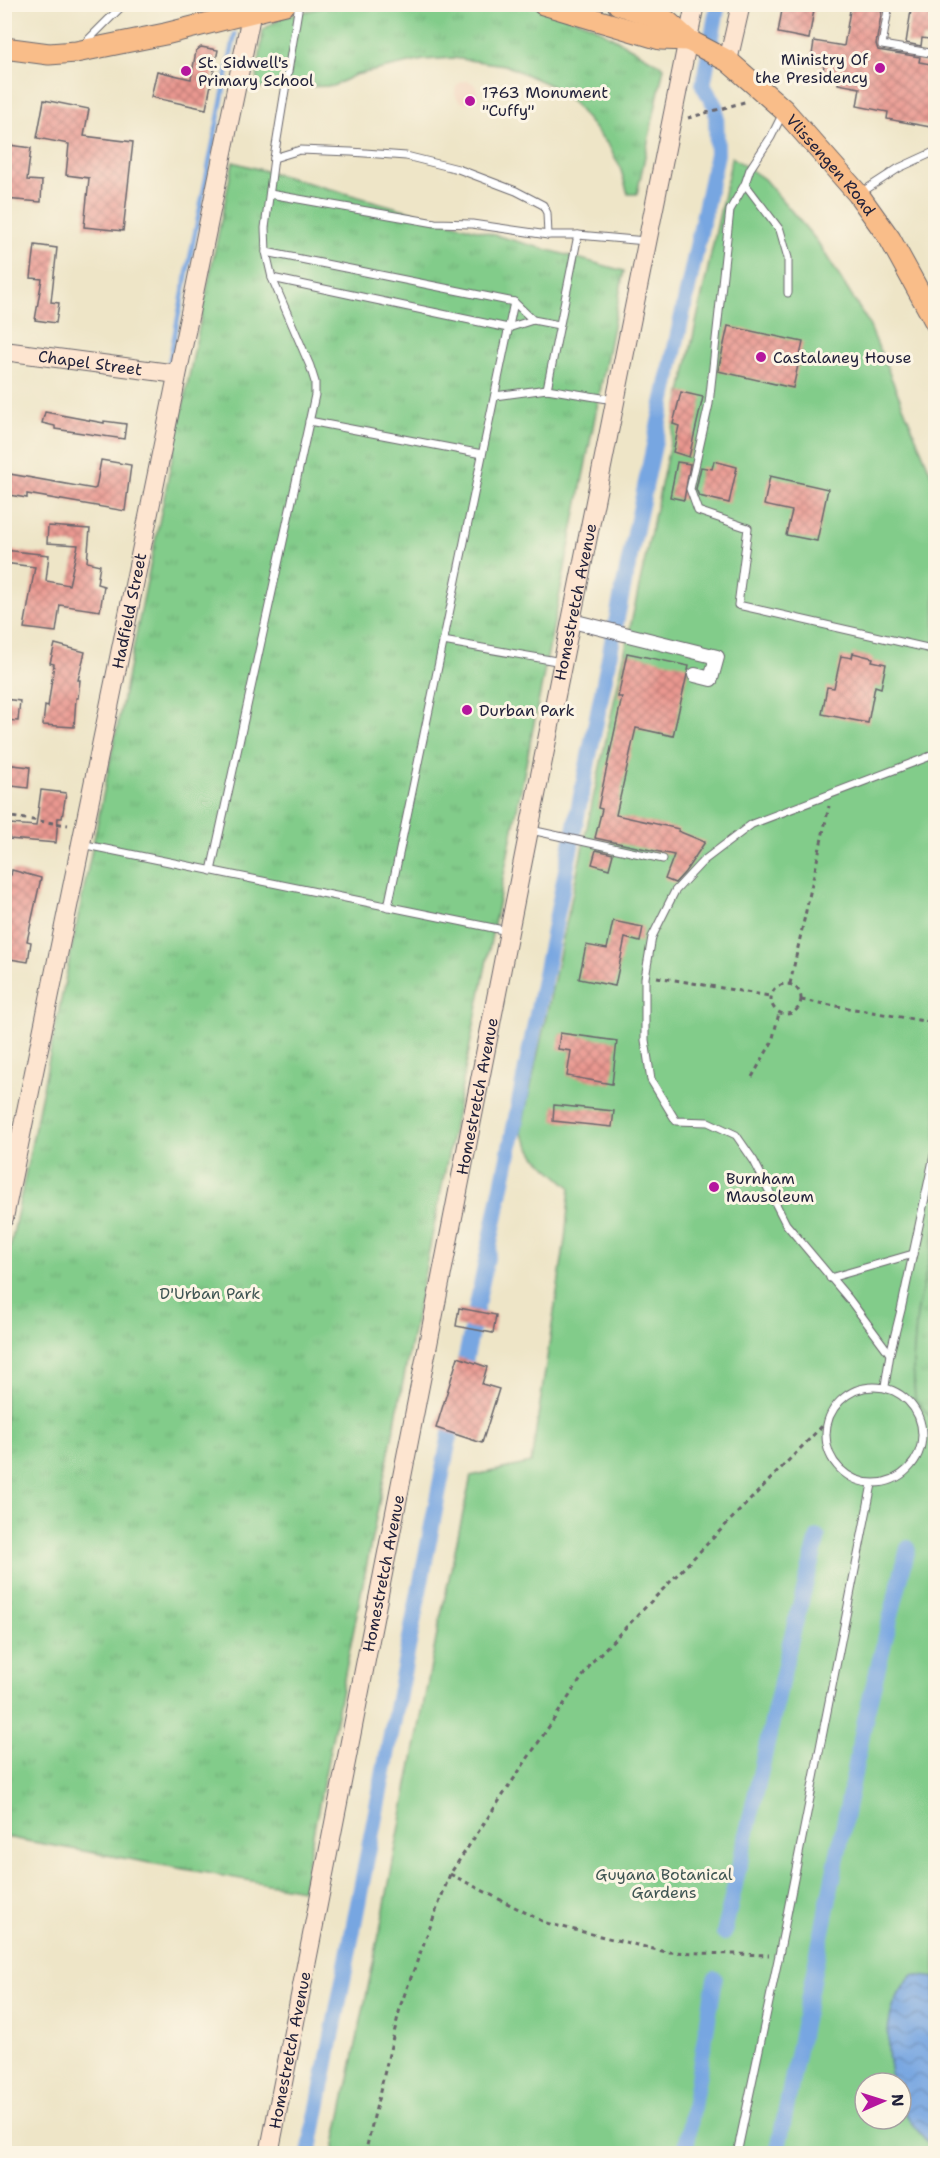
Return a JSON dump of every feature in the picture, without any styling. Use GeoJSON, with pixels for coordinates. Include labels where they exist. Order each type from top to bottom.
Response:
{"type":"FeatureCollection","features":[{"type":"Feature","properties":{"kind":"main road"},"geometry":{"type":"LineString","coordinates":[[4,48],[49,54],[76,52],[165,34],[253,8],[285,4]]}},
{"type":"Feature","properties":{"kind":"main road"},"geometry":{"type":"LineString","coordinates":[[543,4],[660,39],[709,50]]}},
{"type":"Feature","properties":{"kind":"main road","name":"Vlissengen Road"},"geometry":{"type":"LineString","coordinates":[[618,4],[667,21],[709,50],[784,111],[858,194],[890,239],[936,323]]}},
{"type":"Feature","properties":{"kind":"main road"},"geometry":{"type":"LineString","coordinates":[[695,4],[709,50]]}},
{"type":"Feature","properties":{"kind":"main road"},"geometry":{"type":"LineString","coordinates":[[709,50],[741,4]]}},
{"type":"Feature","properties":{"kind":"main road","name":"Hadfield Street"},"geometry":{"type":"LineString","coordinates":[[4,1218],[253,8]]}},
{"type":"Feature","properties":{"kind":"main road","name":"Homestretch Avenue"},"geometry":{"type":"LineString","coordinates":[[269,2154],[529,830],[649,242],[709,50]]}},
{"type":"Feature","properties":{"kind":"main road","name":"Chapel Street"},"geometry":{"type":"LineString","coordinates":[[4,351],[177,374]]}},
{"type":"Feature","properties":{"kind":"street"},"geometry":{"type":"LineString","coordinates":[[572,621],[717,657],[711,679],[695,675]]}},
{"type":"Feature","properties":{"kind":"lane"},"geometry":{"type":"LineString","coordinates":[[76,52],[124,4]]}},
{"type":"Feature","properties":{"kind":"lane"},"geometry":{"type":"LineString","coordinates":[[211,871],[315,395],[315,381],[272,278],[265,228],[299,4]]}},
{"type":"Feature","properties":{"kind":"lane"},"geometry":{"type":"LineString","coordinates":[[889,4],[882,45],[936,54]]}},
{"type":"Feature","properties":{"kind":"lane"},"geometry":{"type":"LineString","coordinates":[[784,111],[771,137],[750,169],[745,184],[730,210],[709,404],[690,489],[698,511],[748,528],[738,605],[936,650]]}},
{"type":"Feature","properties":{"kind":"lane"},"geometry":{"type":"LineString","coordinates":[[274,159],[300,150],[351,152],[406,156],[458,169],[516,191],[543,205],[547,213],[548,235]]}},
{"type":"Feature","properties":{"kind":"lane"},"geometry":{"type":"LineString","coordinates":[[858,194],[899,168],[936,151]]}},
{"type":"Feature","properties":{"kind":"lane"},"geometry":{"type":"LineString","coordinates":[[745,184],[780,230],[788,258],[788,293]]}},
{"type":"Feature","properties":{"kind":"lane"},"geometry":{"type":"LineString","coordinates":[[270,194],[435,223],[472,224],[548,235],[578,235],[649,242]]}},
{"type":"Feature","properties":{"kind":"lane"},"geometry":{"type":"LineString","coordinates":[[547,389],[578,235]]}},
{"type":"Feature","properties":{"kind":"lane"},"geometry":{"type":"LineString","coordinates":[[267,252],[514,302],[533,320]]}},
{"type":"Feature","properties":{"kind":"lane"},"geometry":{"type":"LineString","coordinates":[[272,278],[508,328],[533,320],[560,325]]}},
{"type":"Feature","properties":{"kind":"lane"},"geometry":{"type":"LineString","coordinates":[[388,907],[514,302]]}},
{"type":"Feature","properties":{"kind":"lane"},"geometry":{"type":"LineString","coordinates":[[495,396],[547,389],[616,400]]}},
{"type":"Feature","properties":{"kind":"lane"},"geometry":{"type":"LineString","coordinates":[[309,421],[482,454]]}},
{"type":"Feature","properties":{"kind":"lane"},"geometry":{"type":"LineString","coordinates":[[443,641],[564,663]]}},
{"type":"Feature","properties":{"kind":"lane"},"geometry":{"type":"LineString","coordinates":[[890,1354],[786,1224],[754,1161],[736,1135],[708,1122],[676,1121],[651,1080],[645,1040],[645,975],[652,937],[675,891],[703,861],[752,824],[936,754]]}},
{"type":"Feature","properties":{"kind":"lane"},"geometry":{"type":"LineString","coordinates":[[529,830],[663,859]]}},
{"type":"Feature","properties":{"kind":"lane"},"geometry":{"type":"LineString","coordinates":[[83,835],[211,871],[510,932]]}},
{"type":"Feature","properties":{"kind":"lane"},"geometry":{"type":"LineString","coordinates":[[885,1386],[936,1146]]}},
{"type":"Feature","properties":{"kind":"lane"},"geometry":{"type":"LineString","coordinates":[[830,1278],[913,1254]]}},
{"type":"Feature","properties":{"kind":"lane"},"geometry":{"type":"LineString","coordinates":[[885,1386],[910,1401],[922,1426],[919,1455],[899,1477],[872,1484],[841,1472],[825,1444],[828,1420],[829,1412],[852,1389],[885,1386]]}},
{"type":"Feature","properties":{"kind":"lane"},"geometry":{"type":"LineString","coordinates":[[736,2154],[779,1955],[872,1484]]}},
{"type":"Feature","properties":{"kind":"path"},"geometry":{"type":"LineString","coordinates":[[690,117],[734,105]]}},
{"type":"Feature","properties":{"kind":"path"},"geometry":{"type":"LineString","coordinates":[[790,984],[831,795]]}},
{"type":"Feature","properties":{"kind":"path"},"geometry":{"type":"LineString","coordinates":[[4,816],[83,835]]}},
{"type":"Feature","properties":{"kind":"path"},"geometry":{"type":"LineString","coordinates":[[645,975],[770,996]]}},
{"type":"Feature","properties":{"kind":"path"},"geometry":{"type":"LineString","coordinates":[[780,984],[790,984],[799,990],[800,1005],[794,1012],[779,1013],[772,1006],[770,996],[780,984]]}},
{"type":"Feature","properties":{"kind":"path"},"geometry":{"type":"LineString","coordinates":[[801,1000],[936,1023]]}},
{"type":"Feature","properties":{"kind":"path"},"geometry":{"type":"LineString","coordinates":[[752,1077],[772,1042],[779,1013]]}},
{"type":"Feature","properties":{"kind":"path"},"geometry":{"type":"LineString","coordinates":[[365,2154],[401,2004],[450,1874],[593,1661],[828,1420]]}},
{"type":"Feature","properties":{"kind":"path"},"geometry":{"type":"LineString","coordinates":[[450,1874],[546,1923],[666,1952],[779,1955]]}},
{"type":"Feature","properties":{"kind":"shaded area"},"geometry":{"type":"Polygon","coordinates":[[[466,81],[474,84],[477,92],[474,100],[466,103],[458,100],[455,92],[458,84],[466,81]]]}},
{"type":"Feature","properties":{"kind":"green space"},"geometry":{"type":"Polygon","coordinates":[[[336,4],[535,5],[591,25],[664,67],[637,194],[628,194],[620,167],[609,146],[575,105],[554,87],[505,65],[453,58],[423,60],[355,75],[333,86],[256,88],[263,30],[282,17],[336,4]]]}},
{"type":"Feature","properties":{"kind":"green space","name":"Guyana Botanical Gardens"},"geometry":{"type":"Polygon","coordinates":[[[732,157],[764,179],[817,241],[868,322],[935,483],[936,1231],[917,1314],[913,1362],[915,1399],[936,1422],[935,2153],[333,2154],[379,1935],[438,1629],[471,1476],[531,1463],[565,1240],[570,1187],[535,1156],[521,1132],[732,157]]]}},
{"type":"Feature","properties":{"kind":"green space","name":"D'Urban Park"},"geometry":{"type":"Polygon","coordinates":[[[233,162],[624,271],[302,1890],[5,1837],[5,1273],[233,162]]]}},
{"type":"Feature","properties":{"kind":"green space"},"geometry":{"type":"Polygon","coordinates":[[[935,1231],[935,1422],[915,1399],[913,1362],[917,1314],[935,1231]]]}},
{"type":"Feature","properties":{"kind":"water"},"geometry":{"type":"Polygon","coordinates":[[[913,1975],[935,1978],[935,2151],[913,2125],[913,2071],[891,2071],[890,2068],[889,2026],[896,1999],[913,1975]]]}},
{"type":"Feature","properties":{"kind":"building"},"geometry":{"type":"Polygon","coordinates":[[[783,4],[815,4],[809,39],[778,33],[783,4]]]}},
{"type":"Feature","properties":{"kind":"building","name":"Ministry Of the Presidency"},"geometry":{"type":"Polygon","coordinates":[[[851,4],[883,4],[876,44],[878,50],[920,57],[919,62],[936,65],[936,128],[887,119],[888,112],[857,106],[860,88],[838,84],[840,74],[823,71],[824,65],[811,62],[814,41],[844,46],[851,4]]]}},
{"type":"Feature","properties":{"kind":"building"},"geometry":{"type":"Polygon","coordinates":[[[912,4],[936,4],[936,40],[922,38],[921,46],[906,43],[912,4]]]}},
{"type":"Feature","properties":{"kind":"building"},"geometry":{"type":"Polygon","coordinates":[[[201,47],[218,50],[206,109],[151,97],[157,71],[191,79],[196,51],[201,47]]]}},
{"type":"Feature","properties":{"kind":"building"},"geometry":{"type":"Polygon","coordinates":[[[44,100],[89,109],[84,136],[133,142],[123,231],[84,227],[89,178],[66,175],[69,144],[37,138],[44,100]]]}},
{"type":"Feature","properties":{"kind":"building"},"geometry":{"type":"Polygon","coordinates":[[[9,145],[31,148],[27,180],[42,181],[41,202],[4,199],[9,145]]]}},
{"type":"Feature","properties":{"kind":"building"},"geometry":{"type":"Polygon","coordinates":[[[35,245],[57,248],[51,302],[59,303],[56,323],[35,320],[42,279],[31,278],[35,245]]]}},
{"type":"Feature","properties":{"kind":"building","name":"Castalaney House"},"geometry":{"type":"Polygon","coordinates":[[[728,326],[803,342],[793,388],[718,371],[728,326]]]}},
{"type":"Feature","properties":{"kind":"building"},"geometry":{"type":"Polygon","coordinates":[[[681,392],[703,397],[689,457],[673,452],[679,426],[673,424],[681,392]]]}},
{"type":"Feature","properties":{"kind":"building"},"geometry":{"type":"Polygon","coordinates":[[[45,412],[104,423],[104,421],[126,424],[124,439],[55,429],[55,426],[42,423],[45,412]]]}},
{"type":"Feature","properties":{"kind":"building"},"geometry":{"type":"Polygon","coordinates":[[[101,460],[131,465],[125,511],[27,494],[27,498],[4,494],[4,473],[94,489],[101,460]]]}},
{"type":"Feature","properties":{"kind":"building"},"geometry":{"type":"Polygon","coordinates":[[[714,461],[737,467],[729,503],[699,496],[696,489],[701,467],[712,469],[714,461]]]}},
{"type":"Feature","properties":{"kind":"building"},"geometry":{"type":"Polygon","coordinates":[[[677,462],[690,464],[684,500],[670,497],[677,462]]]}},
{"type":"Feature","properties":{"kind":"building"},"geometry":{"type":"Polygon","coordinates":[[[770,476],[828,489],[817,541],[786,535],[792,511],[764,505],[770,476]]]}},
{"type":"Feature","properties":{"kind":"building"},"geometry":{"type":"Polygon","coordinates":[[[48,526],[90,529],[87,562],[100,565],[97,584],[104,586],[100,611],[60,605],[56,632],[24,628],[35,567],[4,563],[4,550],[49,555],[46,581],[69,585],[78,545],[47,543],[48,526]]]}},
{"type":"Feature","properties":{"kind":"building"},"geometry":{"type":"Polygon","coordinates":[[[55,644],[85,652],[78,680],[80,680],[74,727],[43,725],[45,706],[48,707],[54,664],[50,663],[55,644]]]}},
{"type":"Feature","properties":{"kind":"building"},"geometry":{"type":"Polygon","coordinates":[[[627,653],[689,666],[673,736],[636,728],[616,815],[679,829],[678,831],[705,842],[675,883],[665,879],[674,855],[595,838],[602,809],[598,808],[622,697],[618,697],[627,653]]]}},
{"type":"Feature","properties":{"kind":"building"},"geometry":{"type":"Polygon","coordinates":[[[853,653],[886,664],[881,688],[875,686],[868,723],[822,714],[827,687],[834,688],[841,656],[852,658],[853,653]]]}},
{"type":"Feature","properties":{"kind":"building"},"geometry":{"type":"Polygon","coordinates":[[[4,699],[20,701],[18,721],[4,720],[4,699]]]}},
{"type":"Feature","properties":{"kind":"building"},"geometry":{"type":"Polygon","coordinates":[[[4,764],[30,767],[28,788],[4,785],[4,764]]]}},
{"type":"Feature","properties":{"kind":"building"},"geometry":{"type":"Polygon","coordinates":[[[41,790],[66,793],[62,818],[58,818],[56,843],[9,839],[10,824],[36,826],[41,790]]]}},
{"type":"Feature","properties":{"kind":"building"},"geometry":{"type":"Polygon","coordinates":[[[596,850],[613,854],[609,869],[592,864],[596,850]]]}},
{"type":"Feature","properties":{"kind":"building"},"geometry":{"type":"Polygon","coordinates":[[[12,870],[41,878],[27,941],[31,942],[28,962],[4,958],[4,874],[11,875],[12,870]]]}},
{"type":"Feature","properties":{"kind":"building"},"geometry":{"type":"Polygon","coordinates":[[[613,921],[643,927],[640,942],[625,938],[615,986],[579,979],[586,945],[607,949],[613,921]]]}},
{"type":"Feature","properties":{"kind":"building"},"geometry":{"type":"Polygon","coordinates":[[[560,1033],[617,1041],[612,1084],[567,1076],[571,1051],[558,1049],[560,1033]]]}},
{"type":"Feature","properties":{"kind":"building"},"geometry":{"type":"Polygon","coordinates":[[[554,1105],[614,1111],[612,1127],[553,1121],[554,1105]]]}},
{"type":"Feature","properties":{"kind":"building"},"geometry":{"type":"Polygon","coordinates":[[[459,1308],[496,1315],[493,1333],[456,1326],[459,1308]]]}},
{"type":"Feature","properties":{"kind":"building"},"geometry":{"type":"Polygon","coordinates":[[[458,1357],[487,1367],[482,1384],[499,1389],[482,1443],[436,1428],[458,1357]]]}},
{"type":"Feature","properties":{"kind":"waterway"},"geometry":{"type":"LineString","coordinates":[[461,1381],[621,598],[717,154],[716,108],[703,85],[718,4]]}},
{"type":"Feature","properties":{"kind":"waterway"},"geometry":{"type":"LineString","coordinates":[[169,363],[235,34]]}},
{"type":"Feature","properties":{"kind":"waterway"},"geometry":{"type":"LineString","coordinates":[[309,2154],[454,1413]]}},
{"type":"Feature","properties":{"kind":"waterway"},"geometry":{"type":"LineString","coordinates":[[724,1933],[790,1643],[818,1537]]}},
{"type":"Feature","properties":{"kind":"waterway"},"geometry":{"type":"LineString","coordinates":[[777,2154],[866,1715],[908,1548]]}},
{"type":"Feature","properties":{"kind":"waterway"},"geometry":{"type":"LineString","coordinates":[[685,2154],[715,1979]]}},
{"type":"Feature","properties":{"kind":"place","name":"Ministry Of the Presidency"},"geometry":{"type":"Point","coordinates":[880,68]}},
{"type":"Feature","properties":{"kind":"place","name":"St. Sidwell's Primary School"},"geometry":{"type":"Point","coordinates":[186,71]}},
{"type":"Feature","properties":{"kind":"place","name":"1763 Monument \"Cuffy\""},"geometry":{"type":"Point","coordinates":[470,101]}},
{"type":"Feature","properties":{"kind":"place","name":"Castalaney House"},"geometry":{"type":"Point","coordinates":[761,357]}},
{"type":"Feature","properties":{"kind":"place","name":"Durban Park"},"geometry":{"type":"Point","coordinates":[467,710]}},
{"type":"Feature","properties":{"kind":"place","name":"Burnham Mausoleum"},"geometry":{"type":"Point","coordinates":[714,1187]}}]}
